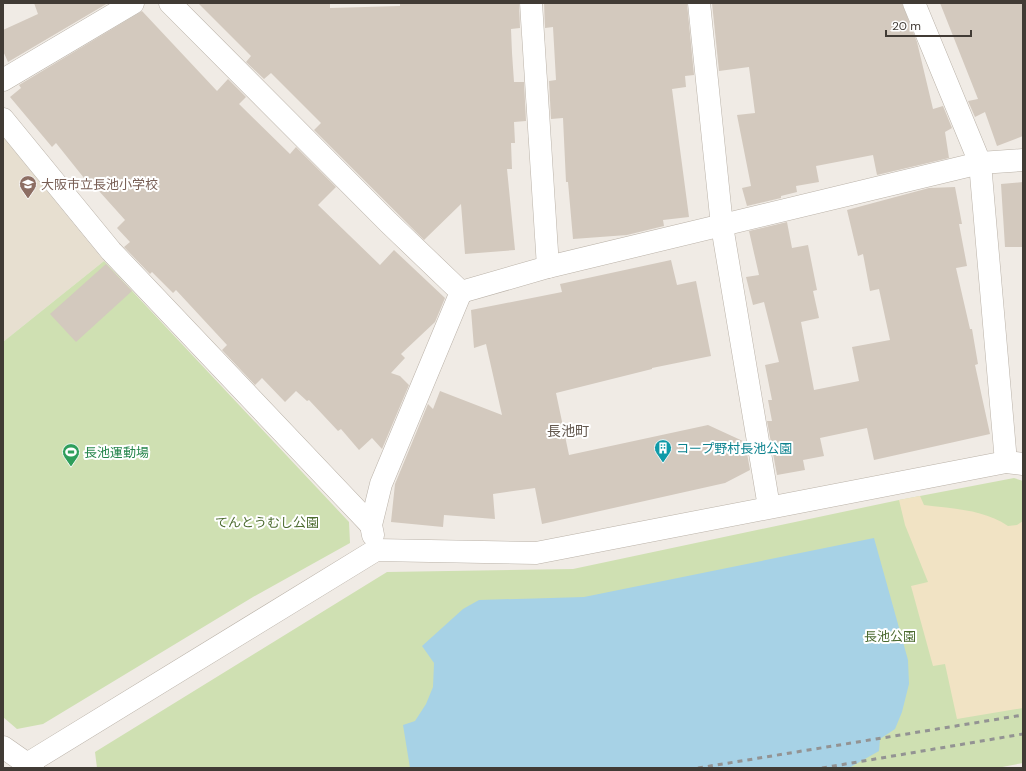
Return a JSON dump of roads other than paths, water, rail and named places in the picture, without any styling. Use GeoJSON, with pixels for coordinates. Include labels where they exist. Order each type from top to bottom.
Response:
{"type":"FeatureCollection","features":[{"type":"Feature","properties":{"kind":"street"},"geometry":{"type":"LineString","coordinates":[[3,80],[133,3]]}},
{"type":"Feature","properties":{"kind":"street"},"geometry":{"type":"LineString","coordinates":[[170,3],[388,222],[462,292]]}},
{"type":"Feature","properties":{"kind":"street"},"geometry":{"type":"LineString","coordinates":[[531,3],[548,266]]}},
{"type":"Feature","properties":{"kind":"street"},"geometry":{"type":"LineString","coordinates":[[699,3],[722,226],[769,508]]}},
{"type":"Feature","properties":{"kind":"street"},"geometry":{"type":"LineString","coordinates":[[3,747],[30,766],[376,550],[536,553],[1014,463],[980,163],[914,3]]}},
{"type":"Feature","properties":{"kind":"street"},"geometry":{"type":"LineString","coordinates":[[3,119],[111,251],[370,525]]}},
{"type":"Feature","properties":{"kind":"street"},"geometry":{"type":"LineString","coordinates":[[462,292],[548,266],[722,226],[980,163],[1023,160]]}},
{"type":"Feature","properties":{"kind":"street"},"geometry":{"type":"LineString","coordinates":[[376,550],[370,525],[381,484],[462,292]]}},
{"type":"Feature","properties":{"kind":"water"},"geometry":{"type":"Polygon","coordinates":[[[874,538],[908,660],[909,684],[902,712],[895,729],[880,739],[879,751],[849,768],[410,768],[403,725],[415,721],[426,704],[433,687],[434,663],[422,646],[463,609],[479,600],[584,597],[874,538]]]}},
{"type":"Feature","properties":{"kind":"railway"},"geometry":{"type":"LineString","coordinates":[[698,768],[1023,715]]}},
{"type":"Feature","properties":{"kind":"railway"},"geometry":{"type":"LineString","coordinates":[[822,768],[1023,734]]}},
{"type":"Feature","properties":{"kind":"place","name":"大阪市立長池小学校"},"geometry":{"type":"Point","coordinates":[28,199]}},
{"type":"Feature","properties":{"kind":"place","name":"コープ野村長池公園"},"geometry":{"type":"Point","coordinates":[663,463]}},
{"type":"Feature","properties":{"kind":"place","name":"長池運動場"},"geometry":{"type":"Point","coordinates":[71,467]}},
{"type":"Feature","properties":{"kind":"district","name":"長池町"},"geometry":{"type":"Point","coordinates":[568,431]}},
{"type":"Feature","properties":{"kind":"park label","name":"てんとうむし公園"},"geometry":{"type":"Point","coordinates":[267,522]}},
{"type":"Feature","properties":{"kind":"park label","name":"長池公園"},"geometry":{"type":"Point","coordinates":[890,636]}}]}
